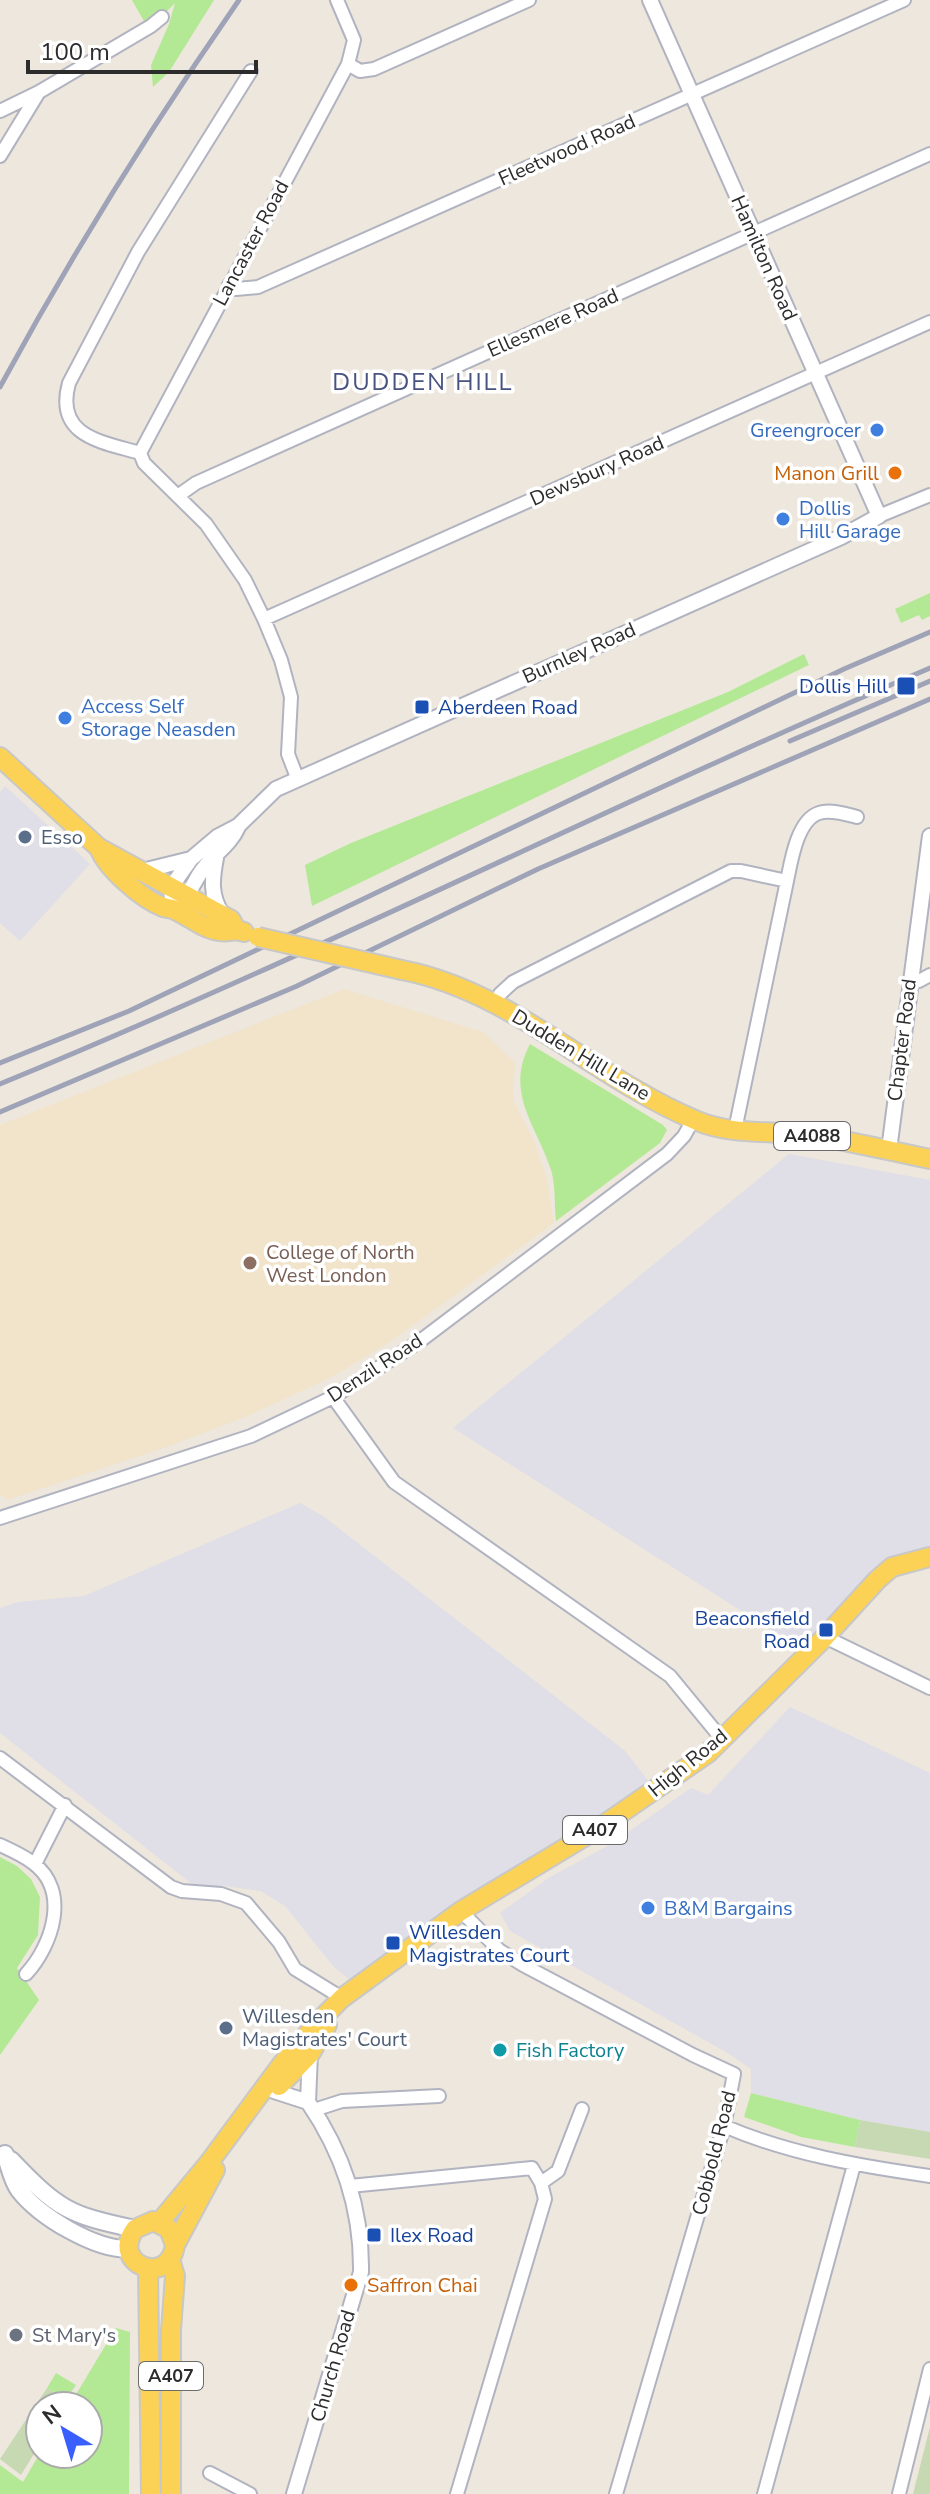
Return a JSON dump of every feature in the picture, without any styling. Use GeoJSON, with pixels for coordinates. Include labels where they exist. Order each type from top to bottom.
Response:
{"type":"FeatureCollection","features":[{"type":"Feature","properties":{"kind":"main road","name":"Dudden Hill Lane"},"geometry":{"type":"LineString","coordinates":[[0,757],[99,848],[231,920],[236,929]]}},
{"type":"Feature","properties":{"kind":"main road","name":"Dudden Hill Lane"},"geometry":{"type":"LineString","coordinates":[[99,848],[105,863],[129,884],[163,907],[173,909],[198,924],[221,932],[236,929],[258,937],[442,979],[494,1004],[640,1092],[693,1120],[735,1130],[807,1135],[930,1159]]}},
{"type":"Feature","properties":{"kind":"main road","name":"High Road"},"geometry":{"type":"LineString","coordinates":[[173,2252],[215,2170],[274,2091],[316,2024],[342,1998],[461,1911],[656,1791],[708,1753],[825,1637],[877,1580],[892,1567],[930,1557]]}},
{"type":"Feature","properties":{"kind":"main road","name":"High Road"},"geometry":{"type":"LineString","coordinates":[[159,2223],[286,2069],[310,2054],[342,1998]]}},
{"type":"Feature","properties":{"kind":"main road"},"geometry":{"type":"LineString","coordinates":[[3,2151],[45,2196],[66,2210],[88,2219],[135,2229]]}},
{"type":"Feature","properties":{"kind":"main road"},"geometry":{"type":"LineString","coordinates":[[3,2151],[17,2188],[43,2213],[76,2233],[116,2249],[128,2249]]}},
{"type":"Feature","properties":{"kind":"main road"},"geometry":{"type":"LineString","coordinates":[[146,2222],[159,2223],[172,2234],[173,2252],[160,2267],[148,2268],[133,2260],[128,2249],[130,2235],[135,2229],[146,2222]]}},
{"type":"Feature","properties":{"kind":"main road","name":"A407"},"geometry":{"type":"LineString","coordinates":[[171,2494],[173,2252]]}},
{"type":"Feature","properties":{"kind":"main road","name":"A407"},"geometry":{"type":"LineString","coordinates":[[148,2268],[151,2494]]}},
{"type":"Feature","properties":{"kind":"street","name":"Lancaster Road"},"geometry":{"type":"LineString","coordinates":[[140,453],[348,64],[354,40],[337,0]]}},
{"type":"Feature","properties":{"kind":"street"},"geometry":{"type":"LineString","coordinates":[[348,64],[360,71],[374,69],[529,0]]}},
{"type":"Feature","properties":{"kind":"street","name":"Hamilton Road"},"geometry":{"type":"LineString","coordinates":[[650,0],[879,516]]}},
{"type":"Feature","properties":{"kind":"street","name":"Fleetwood Road"},"geometry":{"type":"LineString","coordinates":[[229,285],[236,289],[258,287],[904,0]]}},
{"type":"Feature","properties":{"kind":"street"},"geometry":{"type":"LineString","coordinates":[[0,111],[39,92],[162,17]]}},
{"type":"Feature","properties":{"kind":"street"},"geometry":{"type":"LineString","coordinates":[[251,71],[138,252],[69,383],[65,397],[67,413],[87,437],[140,453],[144,463],[206,524],[245,580],[281,660],[291,697],[288,754],[298,780]]}},
{"type":"Feature","properties":{"kind":"street"},"geometry":{"type":"LineString","coordinates":[[0,156],[39,92]]}},
{"type":"Feature","properties":{"kind":"street","name":"Ellesmere Road"},"geometry":{"type":"LineString","coordinates":[[179,495],[196,483],[930,154]]}},
{"type":"Feature","properties":{"kind":"street","name":"Dewsbury Road"},"geometry":{"type":"LineString","coordinates":[[264,619],[930,322]]}},
{"type":"Feature","properties":{"kind":"street","name":"Burnley Road"},"geometry":{"type":"LineString","coordinates":[[142,871],[191,859],[217,837],[238,826],[276,789],[930,495]]}},
{"type":"Feature","properties":{"kind":"street"},"geometry":{"type":"LineString","coordinates":[[735,1130],[794,846],[807,821],[815,814],[825,812],[857,817]]}},
{"type":"Feature","properties":{"kind":"street","name":"Burnley Road"},"geometry":{"type":"LineString","coordinates":[[179,892],[216,858],[234,837],[238,826]]}},
{"type":"Feature","properties":{"kind":"street","name":"Chapter Road"},"geometry":{"type":"LineString","coordinates":[[889,1150],[930,836]]}},
{"type":"Feature","properties":{"kind":"street"},"geometry":{"type":"LineString","coordinates":[[216,858],[212,878],[213,899],[222,915]]}},
{"type":"Feature","properties":{"kind":"street","name":"Burnley Road"},"geometry":{"type":"LineString","coordinates":[[179,892],[191,859]]}},
{"type":"Feature","properties":{"kind":"street"},"geometry":{"type":"LineString","coordinates":[[494,1004],[513,982],[731,871],[787,881]]}},
{"type":"Feature","properties":{"kind":"street"},"geometry":{"type":"LineString","coordinates":[[173,909],[179,892]]}},
{"type":"Feature","properties":{"kind":"street"},"geometry":{"type":"LineString","coordinates":[[910,979],[919,981],[930,975]]}},
{"type":"Feature","properties":{"kind":"street","name":"Denzil Road"},"geometry":{"type":"LineString","coordinates":[[0,1518],[251,1436],[333,1397],[420,1341],[667,1154],[684,1136],[693,1120]]}},
{"type":"Feature","properties":{"kind":"street"},"geometry":{"type":"LineString","coordinates":[[333,1397],[394,1482],[670,1676],[721,1738]]}},
{"type":"Feature","properties":{"kind":"street"},"geometry":{"type":"LineString","coordinates":[[825,1637],[930,1688]]}},
{"type":"Feature","properties":{"kind":"street"},"geometry":{"type":"LineString","coordinates":[[0,1758],[171,1887],[182,1891],[221,1894],[246,1903],[279,1942],[295,1969],[342,1998]]}},
{"type":"Feature","properties":{"kind":"street"},"geometry":{"type":"LineString","coordinates":[[35,1864],[65,1805]]}},
{"type":"Feature","properties":{"kind":"street"},"geometry":{"type":"LineString","coordinates":[[0,1845],[35,1864],[46,1879],[54,1900],[55,1921],[45,1947],[26,1974]]}},
{"type":"Feature","properties":{"kind":"street","name":"Cobbold Road"},"geometry":{"type":"LineString","coordinates":[[461,1911],[499,1950],[523,1965],[734,2074],[724,2126],[616,2494]]}},
{"type":"Feature","properties":{"kind":"street"},"geometry":{"type":"LineString","coordinates":[[310,2054],[311,2106]]}},
{"type":"Feature","properties":{"kind":"street","name":"Church Road"},"geometry":{"type":"LineString","coordinates":[[286,2069],[340,2158],[350,2186],[361,2240],[361,2272],[294,2494]]}},
{"type":"Feature","properties":{"kind":"street"},"geometry":{"type":"LineString","coordinates":[[274,2091],[311,2106],[342,2101],[439,2096]]}},
{"type":"Feature","properties":{"kind":"street"},"geometry":{"type":"LineString","coordinates":[[541,2183],[558,2171],[582,2109]]}},
{"type":"Feature","properties":{"kind":"street"},"geometry":{"type":"LineString","coordinates":[[724,2126],[752,2138],[854,2165],[930,2176]]}},
{"type":"Feature","properties":{"kind":"street"},"geometry":{"type":"LineString","coordinates":[[764,2494],[854,2165]]}},
{"type":"Feature","properties":{"kind":"street"},"geometry":{"type":"LineString","coordinates":[[350,2186],[532,2168],[541,2183],[545,2199],[457,2494]]}},
{"type":"Feature","properties":{"kind":"street"},"geometry":{"type":"LineString","coordinates":[[899,2494],[930,2369]]}},
{"type":"Feature","properties":{"kind":"street"},"geometry":{"type":"LineString","coordinates":[[210,2473],[250,2494]]}},
{"type":"Feature","properties":{"kind":"shaded area"},"geometry":{"type":"Polygon","coordinates":[[[5,786],[90,864],[20,941],[0,923],[0,792],[5,786]]]}},
{"type":"Feature","properties":{"kind":"shaded area","name":"College of North West London"},"geometry":{"type":"Polygon","coordinates":[[[344,989],[483,1032],[515,1063],[513,1100],[535,1143],[547,1179],[554,1223],[390,1342],[332,1377],[248,1416],[172,1445],[7,1500],[0,1494],[0,1125],[344,989]]]}},
{"type":"Feature","properties":{"kind":"shaded area"},"geometry":{"type":"Polygon","coordinates":[[[789,1154],[930,1180],[930,1548],[887,1561],[841,1604],[803,1650],[453,1428],[789,1154]]]}},
{"type":"Feature","properties":{"kind":"shaded area"},"geometry":{"type":"Polygon","coordinates":[[[300,1503],[323,1516],[625,1751],[650,1783],[459,1902],[352,1982],[333,1966],[285,1906],[261,1891],[223,1886],[197,1888],[0,1733],[0,1608],[18,1602],[84,1596],[300,1503]]]}},
{"type":"Feature","properties":{"kind":"shaded area"},"geometry":{"type":"Polygon","coordinates":[[[790,1707],[930,1773],[930,2132],[860,2120],[751,2093],[751,2069],[510,1931],[500,1913],[550,1877],[611,1844],[691,1788],[708,1795],[790,1707]]]}},
{"type":"Feature","properties":{"kind":"green space"},"geometry":{"type":"Polygon","coordinates":[[[132,0],[214,0],[169,72],[153,87],[151,65],[175,3],[160,18],[145,23],[132,0]]]}},
{"type":"Feature","properties":{"kind":"green space"},"geometry":{"type":"Polygon","coordinates":[[[930,593],[930,616],[922,620],[919,615],[901,623],[895,609],[930,593]]]}},
{"type":"Feature","properties":{"kind":"green space"},"geometry":{"type":"Polygon","coordinates":[[[804,654],[809,665],[312,906],[305,865],[351,843],[728,692],[804,654]]]}},
{"type":"Feature","properties":{"kind":"green space"},"geometry":{"type":"Polygon","coordinates":[[[530,1044],[667,1130],[660,1143],[556,1221],[551,1170],[522,1094],[520,1078],[530,1044]]]}},
{"type":"Feature","properties":{"kind":"green space"},"geometry":{"type":"Polygon","coordinates":[[[0,1857],[17,1866],[31,1879],[40,1897],[38,1935],[17,1968],[39,2000],[0,2055],[0,1857]]]}},
{"type":"Feature","properties":{"kind":"green space"},"geometry":{"type":"Polygon","coordinates":[[[751,2093],[860,2120],[855,2147],[801,2137],[744,2117],[751,2093]]]}},
{"type":"Feature","properties":{"kind":"green space"},"geometry":{"type":"Polygon","coordinates":[[[860,2120],[930,2132],[930,2159],[855,2147],[860,2120]]]}},
{"type":"Feature","properties":{"kind":"green space"},"geometry":{"type":"Polygon","coordinates":[[[116,2328],[130,2332],[129,2494],[0,2494],[0,2465],[23,2482],[30,2470],[104,2470],[104,2390],[79,2390],[116,2328]]]}},
{"type":"Feature","properties":{"kind":"green space"},"geometry":{"type":"Polygon","coordinates":[[[56,2373],[76,2385],[73,2390],[47,2388],[56,2373]]]}},
{"type":"Feature","properties":{"kind":"green space"},"geometry":{"type":"Polygon","coordinates":[[[24,2423],[24,2470],[21,2475],[0,2459],[24,2423]]]}},
{"type":"Feature","properties":{"kind":"green space"},"geometry":{"type":"Polygon","coordinates":[[[930,2427],[930,2494],[913,2494],[930,2427]]]}},
{"type":"Feature","properties":{"kind":"railway"},"geometry":{"type":"LineString","coordinates":[[0,387],[114,190],[239,0]]}},
{"type":"Feature","properties":{"kind":"railway"},"geometry":{"type":"LineString","coordinates":[[0,1063],[129,1011],[844,669],[930,632]]}},
{"type":"Feature","properties":{"kind":"railway"},"geometry":{"type":"LineString","coordinates":[[0,1084],[234,983],[930,668]]}},
{"type":"Feature","properties":{"kind":"railway"},"geometry":{"type":"LineString","coordinates":[[790,741],[930,681]]}},
{"type":"Feature","properties":{"kind":"railway"},"geometry":{"type":"LineString","coordinates":[[0,1112],[297,986],[538,869],[930,699]]}},
{"type":"Feature","properties":{"kind":"place","name":"Greengrocer"},"geometry":{"type":"Point","coordinates":[877,430]}},
{"type":"Feature","properties":{"kind":"place","name":"Manon Grill"},"geometry":{"type":"Point","coordinates":[895,473]}},
{"type":"Feature","properties":{"kind":"place","name":"Dollis Hill Garage"},"geometry":{"type":"Point","coordinates":[783,519]}},
{"type":"Feature","properties":{"kind":"place","name":"Dollis Hill"},"geometry":{"type":"Point","coordinates":[906,686]}},
{"type":"Feature","properties":{"kind":"place","name":"Aberdeen Road"},"geometry":{"type":"Point","coordinates":[422,707]}},
{"type":"Feature","properties":{"kind":"place","name":"Access Self Storage Neasden"},"geometry":{"type":"Point","coordinates":[65,718]}},
{"type":"Feature","properties":{"kind":"place","name":"Esso"},"geometry":{"type":"Point","coordinates":[25,837]}},
{"type":"Feature","properties":{"kind":"place","name":"College of North West London"},"geometry":{"type":"Point","coordinates":[250,1263]}},
{"type":"Feature","properties":{"kind":"place","name":"Beaconsfield Road"},"geometry":{"type":"Point","coordinates":[826,1630]}},
{"type":"Feature","properties":{"kind":"place","name":"B&M Bargains"},"geometry":{"type":"Point","coordinates":[648,1908]}},
{"type":"Feature","properties":{"kind":"place","name":"Willesden Magistrates Court"},"geometry":{"type":"Point","coordinates":[393,1943]}},
{"type":"Feature","properties":{"kind":"place","name":"Willesden Magistrates' Court"},"geometry":{"type":"Point","coordinates":[226,2028]}},
{"type":"Feature","properties":{"kind":"place","name":"Fish Factory"},"geometry":{"type":"Point","coordinates":[500,2050]}},
{"type":"Feature","properties":{"kind":"place","name":"Ilex Road"},"geometry":{"type":"Point","coordinates":[374,2235]}},
{"type":"Feature","properties":{"kind":"place","name":"Saffron Chai"},"geometry":{"type":"Point","coordinates":[351,2285]}},
{"type":"Feature","properties":{"kind":"place","name":"St Mary's"},"geometry":{"type":"Point","coordinates":[16,2335]}},
{"type":"Feature","properties":{"kind":"district","name":"DUDDEN HILL"},"geometry":{"type":"Point","coordinates":[423,382]}}]}
